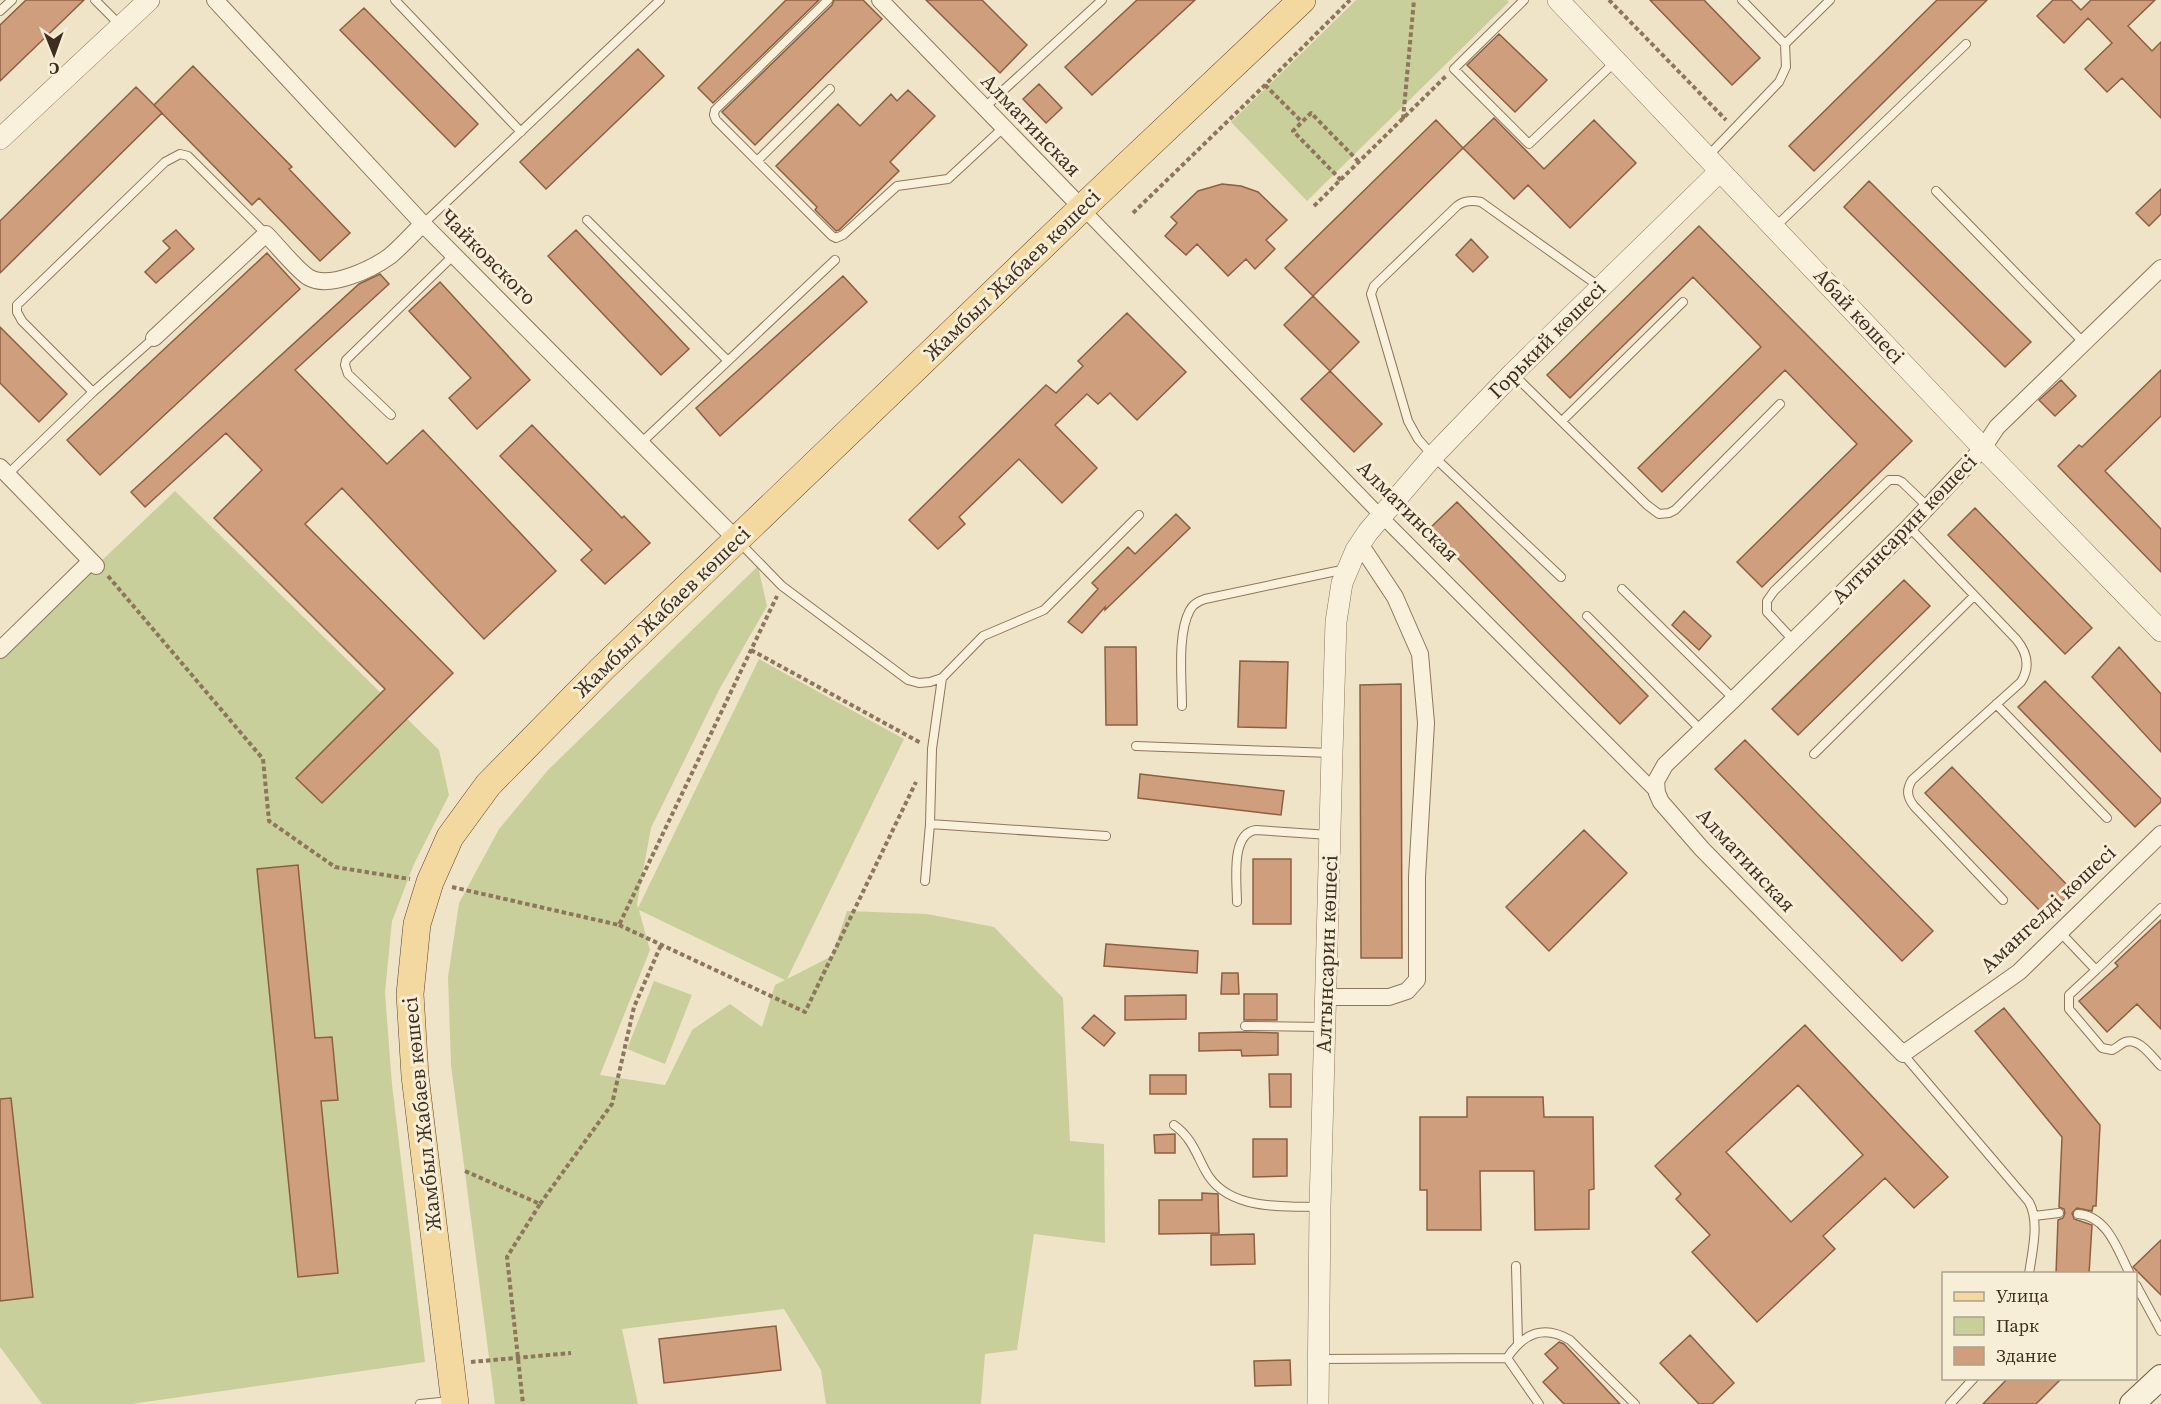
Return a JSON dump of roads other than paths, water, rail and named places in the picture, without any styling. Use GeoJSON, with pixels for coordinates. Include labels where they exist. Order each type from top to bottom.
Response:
{"type":"FeatureCollection","features":[{"type":"Feature","properties":{"kind":"main road","name":"Жамбыл Жабаев көшесі"},"geometry":{"type":"LineString","coordinates":[[454,1402],[414,1076],[410,994],[417,924],[430,882],[450,837],[488,785],[602,669],[1302,0]]}},
{"type":"Feature","properties":{"kind":"main road"},"geometry":{"type":"LineString","coordinates":[[2137,1402],[2161,1377]]}},
{"type":"Feature","properties":{"kind":"street"},"geometry":{"type":"LineString","coordinates":[[0,139],[149,0]]}},
{"type":"Feature","properties":{"kind":"street","name":"Чайковского"},"geometry":{"type":"LineString","coordinates":[[215,0],[423,224],[736,539]]}},
{"type":"Feature","properties":{"kind":"street","name":"Алматинская"},"geometry":{"type":"LineString","coordinates":[[879,0],[1381,516],[1657,793],[1661,802],[1702,849],[1904,1054]]}},
{"type":"Feature","properties":{"kind":"street","name":"Абай көшесі"},"geometry":{"type":"LineString","coordinates":[[1558,0],[1983,448],[2161,631]]}},
{"type":"Feature","properties":{"kind":"street","name":"Горький көшесі"},"geometry":{"type":"LineString","coordinates":[[1381,516],[1433,456],[1601,287],[1714,164]]}},
{"type":"Feature","properties":{"kind":"street"},"geometry":{"type":"LineString","coordinates":[[154,338],[266,234],[307,276],[330,281],[344,278],[376,264],[390,255],[423,224]]}},
{"type":"Feature","properties":{"kind":"street","name":"Алтынсарин көшесі"},"geometry":{"type":"LineString","coordinates":[[1657,793],[1658,774],[1665,765],[1909,527],[1983,448],[1997,427],[2161,268]]}},
{"type":"Feature","properties":{"kind":"street"},"geometry":{"type":"LineString","coordinates":[[0,650],[94,563],[4,471]]}},
{"type":"Feature","properties":{"kind":"street","name":"Алтынсарин көшесі"},"geometry":{"type":"LineString","coordinates":[[1318,1404],[1320,1207],[1336,622],[1346,569],[1360,544],[1381,516]]}},
{"type":"Feature","properties":{"kind":"street"},"geometry":{"type":"LineString","coordinates":[[1325,997],[1389,998],[1407,990],[1417,980],[1417,878],[1426,723],[1420,654],[1395,597],[1360,544]]}},
{"type":"Feature","properties":{"kind":"street","name":"Амангелді көшесі"},"geometry":{"type":"LineString","coordinates":[[1904,1054],[2019,972],[2161,834]]}},
{"type":"Feature","properties":{"kind":"lane"},"geometry":{"type":"LineString","coordinates":[[0,11],[12,0]]}},
{"type":"Feature","properties":{"kind":"lane"},"geometry":{"type":"LineString","coordinates":[[95,0],[121,26]]}},
{"type":"Feature","properties":{"kind":"lane"},"geometry":{"type":"LineString","coordinates":[[395,0],[521,132]]}},
{"type":"Feature","properties":{"kind":"lane"},"geometry":{"type":"LineString","coordinates":[[423,224],[660,0]]}},
{"type":"Feature","properties":{"kind":"lane"},"geometry":{"type":"LineString","coordinates":[[828,0],[714,112],[716,120],[829,234],[836,238],[843,235],[897,186],[948,179],[1003,128]]}},
{"type":"Feature","properties":{"kind":"lane"},"geometry":{"type":"LineString","coordinates":[[984,108],[1102,0]]}},
{"type":"Feature","properties":{"kind":"lane"},"geometry":{"type":"LineString","coordinates":[[1524,0],[1454,69],[1529,144],[1617,60]]}},
{"type":"Feature","properties":{"kind":"lane"},"geometry":{"type":"LineString","coordinates":[[1714,164],[1735,130],[1784,75],[1787,57],[1785,44],[1742,0]]}},
{"type":"Feature","properties":{"kind":"lane"},"geometry":{"type":"LineString","coordinates":[[1785,44],[1830,0]]}},
{"type":"Feature","properties":{"kind":"lane"},"geometry":{"type":"LineString","coordinates":[[1775,227],[1966,44]]}},
{"type":"Feature","properties":{"kind":"lane"},"geometry":{"type":"LineString","coordinates":[[757,161],[830,89]]}},
{"type":"Feature","properties":{"kind":"lane"},"geometry":{"type":"LineString","coordinates":[[93,392],[22,321],[17,312],[17,306],[165,162],[180,154],[188,156],[266,234]]}},
{"type":"Feature","properties":{"kind":"lane"},"geometry":{"type":"LineString","coordinates":[[1936,191],[2084,343]]}},
{"type":"Feature","properties":{"kind":"lane"},"geometry":{"type":"LineString","coordinates":[[1561,577],[1433,456],[1414,433],[1408,421],[1371,294],[1374,286],[1456,206],[1471,200],[1481,202],[1601,287]]}},
{"type":"Feature","properties":{"kind":"lane"},"geometry":{"type":"LineString","coordinates":[[587,220],[728,361]]}},
{"type":"Feature","properties":{"kind":"lane"},"geometry":{"type":"LineString","coordinates":[[391,416],[348,374],[346,360],[454,255]]}},
{"type":"Feature","properties":{"kind":"lane"},"geometry":{"type":"LineString","coordinates":[[641,443],[835,260]]}},
{"type":"Feature","properties":{"kind":"lane"},"geometry":{"type":"LineString","coordinates":[[1562,421],[1683,302]]}},
{"type":"Feature","properties":{"kind":"lane"},"geometry":{"type":"LineString","coordinates":[[4,471],[154,338]]}},
{"type":"Feature","properties":{"kind":"lane"},"geometry":{"type":"LineString","coordinates":[[1513,373],[1647,505],[1659,514],[1675,510],[1780,404]]}},
{"type":"Feature","properties":{"kind":"lane"},"geometry":{"type":"LineString","coordinates":[[1794,640],[1767,612],[1767,601],[1774,591],[1889,480],[1902,482],[1928,507]]}},
{"type":"Feature","properties":{"kind":"lane"},"geometry":{"type":"LineString","coordinates":[[736,539],[782,586],[908,680],[919,683],[942,678],[983,636],[1044,610],[1139,515]]}},
{"type":"Feature","properties":{"kind":"lane"},"geometry":{"type":"LineString","coordinates":[[1909,527],[2016,639],[2025,650],[2027,657],[2025,675],[2021,682],[1912,780],[1908,790],[1908,796],[1914,806],[2003,900]]}},
{"type":"Feature","properties":{"kind":"lane"},"geometry":{"type":"LineString","coordinates":[[1182,705],[1184,635],[1188,616],[1195,604],[1205,598],[1346,569]]}},
{"type":"Feature","properties":{"kind":"lane"},"geometry":{"type":"LineString","coordinates":[[1622,589],[1734,699]]}},
{"type":"Feature","properties":{"kind":"lane"},"geometry":{"type":"LineString","coordinates":[[1814,754],[1974,596]]}},
{"type":"Feature","properties":{"kind":"lane"},"geometry":{"type":"LineString","coordinates":[[1587,616],[1701,730]]}},
{"type":"Feature","properties":{"kind":"lane"},"geometry":{"type":"LineString","coordinates":[[925,881],[930,824],[932,749],[942,678]]}},
{"type":"Feature","properties":{"kind":"lane"},"geometry":{"type":"LineString","coordinates":[[1996,704],[2107,818]]}},
{"type":"Feature","properties":{"kind":"lane"},"geometry":{"type":"LineString","coordinates":[[1136,746],[1332,753]]}},
{"type":"Feature","properties":{"kind":"lane"},"geometry":{"type":"LineString","coordinates":[[930,824],[1106,836]]}},
{"type":"Feature","properties":{"kind":"lane"},"geometry":{"type":"LineString","coordinates":[[1237,902],[1237,853],[1246,833],[1256,830],[1330,835]]}},
{"type":"Feature","properties":{"kind":"lane"},"geometry":{"type":"LineString","coordinates":[[2161,908],[2069,995],[2069,1009],[2102,1048],[2112,1050],[2125,1042],[2134,1042],[2161,1066]]}},
{"type":"Feature","properties":{"kind":"lane"},"geometry":{"type":"LineString","coordinates":[[2060,932],[2096,970]]}},
{"type":"Feature","properties":{"kind":"lane"},"geometry":{"type":"LineString","coordinates":[[1245,1026],[1325,1027]]}},
{"type":"Feature","properties":{"kind":"lane"},"geometry":{"type":"LineString","coordinates":[[1904,1054],[2029,1202],[2034,1216],[2029,1272]]}},
{"type":"Feature","properties":{"kind":"lane"},"geometry":{"type":"LineString","coordinates":[[1174,1125],[1189,1138],[1211,1180],[1228,1193],[1264,1206],[1320,1207]]}},
{"type":"Feature","properties":{"kind":"lane"},"geometry":{"type":"LineString","coordinates":[[2034,1216],[2059,1214]]}},
{"type":"Feature","properties":{"kind":"lane"},"geometry":{"type":"LineString","coordinates":[[2078,1214],[2088,1215],[2105,1228],[2129,1272]]}},
{"type":"Feature","properties":{"kind":"lane"},"geometry":{"type":"LineString","coordinates":[[1516,1266],[1518,1343]]}},
{"type":"Feature","properties":{"kind":"lane"},"geometry":{"type":"LineString","coordinates":[[2137,1287],[2161,1331]]}},
{"type":"Feature","properties":{"kind":"lane"},"geometry":{"type":"LineString","coordinates":[[1507,1358],[1523,1339],[1539,1333],[1563,1336],[1570,1340],[1635,1404]]}},
{"type":"Feature","properties":{"kind":"lane"},"geometry":{"type":"LineString","coordinates":[[1319,1359],[1507,1358]]}},
{"type":"Feature","properties":{"kind":"lane"},"geometry":{"type":"LineString","coordinates":[[1507,1358],[1539,1404]]}},
{"type":"Feature","properties":{"kind":"lane"},"geometry":{"type":"LineString","coordinates":[[1950,1404],[1972,1380]]}},
{"type":"Feature","properties":{"kind":"lane"},"geometry":{"type":"LineString","coordinates":[[420,1404],[454,1402]]}}]}
